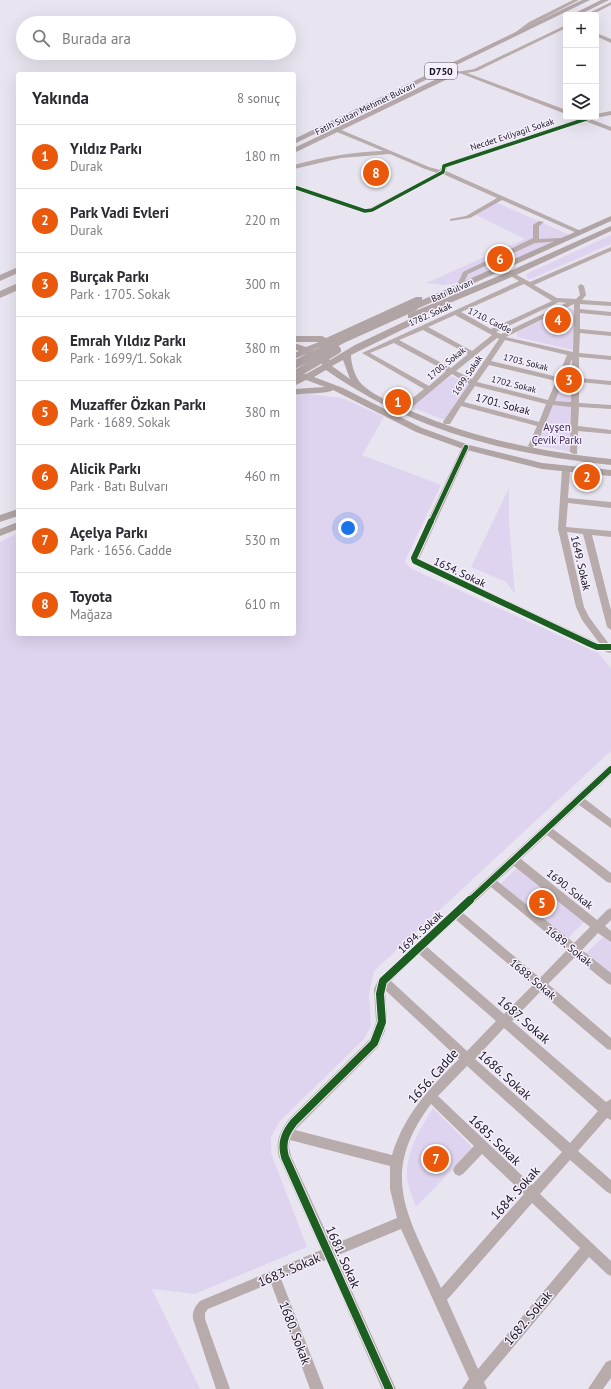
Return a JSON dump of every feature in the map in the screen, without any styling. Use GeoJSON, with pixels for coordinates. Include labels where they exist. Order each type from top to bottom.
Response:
{"type":"FeatureCollection","features":[{"type":"Feature","properties":{"kind":"highway","name":"Fatih Sultan Mehmet Bulvarı"},"geometry":{"type":"LineString","coordinates":[[296,141],[587,0]]}},
{"type":"Feature","properties":{"kind":"highway"},"geometry":{"type":"LineString","coordinates":[[582,12],[606,0]]}},
{"type":"Feature","properties":{"kind":"highway","name":"Fatih Sultan Mehmet Bulvarı"},"geometry":{"type":"LineString","coordinates":[[296,151],[563,21]]}},
{"type":"Feature","properties":{"kind":"highway"},"geometry":{"type":"LineString","coordinates":[[296,155],[309,145]]}},
{"type":"Feature","properties":{"kind":"highway"},"geometry":{"type":"LineString","coordinates":[[0,278],[16,271]]}},
{"type":"Feature","properties":{"kind":"highway"},"geometry":{"type":"LineString","coordinates":[[0,286],[16,279]]}},
{"type":"Feature","properties":{"kind":"highway"},"geometry":{"type":"LineString","coordinates":[[0,295],[16,287]]}},
{"type":"Feature","properties":{"kind":"highway"},"geometry":{"type":"LineString","coordinates":[[0,303],[16,295]]}},
{"type":"Feature","properties":{"kind":"main road","name":"Batı Bulvarı"},"geometry":{"type":"LineString","coordinates":[[296,364],[345,338],[611,218]]}},
{"type":"Feature","properties":{"kind":"main road","name":"Batı Bulvarı"},"geometry":{"type":"LineString","coordinates":[[297,375],[334,352],[411,316],[511,274],[611,228]]}},
{"type":"Feature","properties":{"kind":"main road"},"geometry":{"type":"LineString","coordinates":[[296,355],[413,302],[461,283],[474,280]]}},
{"type":"Feature","properties":{"kind":"main road"},"geometry":{"type":"LineString","coordinates":[[297,375],[314,374],[376,338],[463,298],[468,292]]}},
{"type":"Feature","properties":{"kind":"main road"},"geometry":{"type":"LineString","coordinates":[[296,339],[311,340],[333,338]]}},
{"type":"Feature","properties":{"kind":"main road"},"geometry":{"type":"LineString","coordinates":[[296,347],[318,355],[326,360],[326,366]]}},
{"type":"Feature","properties":{"kind":"main road"},"geometry":{"type":"LineString","coordinates":[[348,353],[346,361],[348,368],[360,388]]}},
{"type":"Feature","properties":{"kind":"main road"},"geometry":{"type":"LineString","coordinates":[[326,366],[349,383],[425,419],[484,440],[530,451],[611,462]]}},
{"type":"Feature","properties":{"kind":"main road"},"geometry":{"type":"LineString","coordinates":[[297,375],[340,390],[413,428],[466,447],[518,461],[566,469],[611,473]]}},
{"type":"Feature","properties":{"kind":"main road"},"geometry":{"type":"LineString","coordinates":[[296,392],[307,390],[340,390]]}},
{"type":"Feature","properties":{"kind":"main road"},"geometry":{"type":"LineString","coordinates":[[0,520],[16,513]]}},
{"type":"Feature","properties":{"kind":"main road"},"geometry":{"type":"LineString","coordinates":[[0,533],[16,526]]}},
{"type":"Feature","properties":{"kind":"street"},"geometry":{"type":"LineString","coordinates":[[510,37],[531,23],[577,0]]}},
{"type":"Feature","properties":{"kind":"street"},"geometry":{"type":"LineString","coordinates":[[592,12],[611,3]]}},
{"type":"Feature","properties":{"kind":"street"},"geometry":{"type":"LineString","coordinates":[[590,12],[596,10]]}},
{"type":"Feature","properties":{"kind":"street"},"geometry":{"type":"LineString","coordinates":[[460,72],[475,70],[563,27]]}},
{"type":"Feature","properties":{"kind":"street"},"geometry":{"type":"LineString","coordinates":[[599,35],[611,40]]}},
{"type":"Feature","properties":{"kind":"street"},"geometry":{"type":"LineString","coordinates":[[460,72],[563,111]]}},
{"type":"Feature","properties":{"kind":"street"},"geometry":{"type":"LineString","coordinates":[[599,115],[611,108]]}},
{"type":"Feature","properties":{"kind":"street"},"geometry":{"type":"LineString","coordinates":[[603,113],[611,113]]}},
{"type":"Feature","properties":{"kind":"street","name":"Necdet Evliyagil Sokak"},"geometry":{"type":"LineString","coordinates":[[296,188],[365,211],[372,210],[436,171],[583,120]]}},
{"type":"Feature","properties":{"kind":"street"},"geometry":{"type":"LineString","coordinates":[[588,120],[611,129]]}},
{"type":"Feature","properties":{"kind":"street"},"geometry":{"type":"LineString","coordinates":[[339,131],[502,198],[575,234]]}},
{"type":"Feature","properties":{"kind":"street"},"geometry":{"type":"LineString","coordinates":[[296,166],[338,156],[369,153],[393,153]]}},
{"type":"Feature","properties":{"kind":"street"},"geometry":{"type":"LineString","coordinates":[[436,171],[495,202],[541,222],[575,234]]}},
{"type":"Feature","properties":{"kind":"street"},"geometry":{"type":"LineString","coordinates":[[452,220],[468,217],[502,198]]}},
{"type":"Feature","properties":{"kind":"street"},"geometry":{"type":"LineString","coordinates":[[534,241],[537,238],[536,225],[541,222]]}},
{"type":"Feature","properties":{"kind":"street"},"geometry":{"type":"LineString","coordinates":[[461,283],[465,273],[534,241],[561,240]]}},
{"type":"Feature","properties":{"kind":"street","name":"1782. Sokak"},"geometry":{"type":"LineString","coordinates":[[429,389],[365,353],[455,312],[611,249]]}},
{"type":"Feature","properties":{"kind":"street"},"geometry":{"type":"LineString","coordinates":[[503,256],[513,262]]}},
{"type":"Feature","properties":{"kind":"street"},"geometry":{"type":"LineString","coordinates":[[511,274],[548,297],[576,302],[611,304]]}},
{"type":"Feature","properties":{"kind":"street"},"geometry":{"type":"LineString","coordinates":[[497,335],[576,302],[583,295],[581,286]]}},
{"type":"Feature","properties":{"kind":"street"},"geometry":{"type":"LineString","coordinates":[[497,335],[559,300]]}},
{"type":"Feature","properties":{"kind":"street"},"geometry":{"type":"LineString","coordinates":[[574,452],[576,380],[574,355],[577,331],[576,302]]}},
{"type":"Feature","properties":{"kind":"street"},"geometry":{"type":"LineString","coordinates":[[577,311],[611,314]]}},
{"type":"Feature","properties":{"kind":"street","name":"1710. Cadde"},"geometry":{"type":"LineString","coordinates":[[455,312],[497,335],[574,355],[611,358]]}},
{"type":"Feature","properties":{"kind":"street"},"geometry":{"type":"LineString","coordinates":[[423,327],[472,354]]}},
{"type":"Feature","properties":{"kind":"street"},"geometry":{"type":"LineString","coordinates":[[577,331],[611,334]]}},
{"type":"Feature","properties":{"kind":"street","name":"1700. Sokak"},"geometry":{"type":"LineString","coordinates":[[408,406],[497,335]]}},
{"type":"Feature","properties":{"kind":"street","name":"1699. Sokak"},"geometry":{"type":"LineString","coordinates":[[447,422],[487,362],[497,335]]}},
{"type":"Feature","properties":{"kind":"street","name":"1702. Sokak"},"geometry":{"type":"LineString","coordinates":[[394,340],[450,372],[473,382],[551,403],[611,407]]}},
{"type":"Feature","properties":{"kind":"street"},"geometry":{"type":"LineString","coordinates":[[532,446],[560,380],[574,355]]}},
{"type":"Feature","properties":{"kind":"street","name":"1703. Sokak"},"geometry":{"type":"LineString","coordinates":[[487,362],[560,380]]}},
{"type":"Feature","properties":{"kind":"street"},"geometry":{"type":"LineString","coordinates":[[576,380],[611,383]]}},
{"type":"Feature","properties":{"kind":"street","name":"1701. Sokak"},"geometry":{"type":"LineString","coordinates":[[459,403],[541,425]]}},
{"type":"Feature","properties":{"kind":"street"},"geometry":{"type":"LineString","coordinates":[[574,428],[611,432]]}},
{"type":"Feature","properties":{"kind":"street","name":"1654. Sokak"},"geometry":{"type":"LineString","coordinates":[[466,447],[414,558],[415,561],[590,644],[610,649]]}},
{"type":"Feature","properties":{"kind":"street","name":"1649. Sokak"},"geometry":{"type":"LineString","coordinates":[[566,469],[562,529],[582,613],[610,649]]}},
{"type":"Feature","properties":{"kind":"street"},"geometry":{"type":"LineString","coordinates":[[563,500],[611,505]]}},
{"type":"Feature","properties":{"kind":"street"},"geometry":{"type":"LineString","coordinates":[[562,529],[611,534]]}},
{"type":"Feature","properties":{"kind":"street"},"geometry":{"type":"LineString","coordinates":[[587,532],[611,627]]}},
{"type":"Feature","properties":{"kind":"street","name":"1694. Sokak"},"geometry":{"type":"LineString","coordinates":[[383,981],[611,768]]}},
{"type":"Feature","properties":{"kind":"street"},"geometry":{"type":"LineString","coordinates":[[578,799],[611,824]]}},
{"type":"Feature","properties":{"kind":"street"},"geometry":{"type":"LineString","coordinates":[[546,829],[611,879]]}},
{"type":"Feature","properties":{"kind":"street","name":"1690. Sokak"},"geometry":{"type":"LineString","coordinates":[[513,859],[611,937]]}},
{"type":"Feature","properties":{"kind":"street","name":"1689. Sokak"},"geometry":{"type":"LineString","coordinates":[[490,881],[611,980]]}},
{"type":"Feature","properties":{"kind":"street","name":"1688. Sokak"},"geometry":{"type":"LineString","coordinates":[[456,913],[611,1045]]}},
{"type":"Feature","properties":{"kind":"street","name":"1656. Cadde"},"geometry":{"type":"LineString","coordinates":[[475,1386],[439,1299],[404,1221],[396,1190],[396,1162],[409,1127],[419,1110],[430,1096],[611,913]]}},
{"type":"Feature","properties":{"kind":"street","name":"1687. Sokak"},"geometry":{"type":"LineString","coordinates":[[419,947],[610,1110]]}},
{"type":"Feature","properties":{"kind":"street"},"geometry":{"type":"LineString","coordinates":[[383,981],[380,990],[382,1011],[381,1027],[374,1043],[294,1122],[286,1133],[396,1162]]}},
{"type":"Feature","properties":{"kind":"street","name":"1686. Sokak"},"geometry":{"type":"LineString","coordinates":[[383,981],[466,1059],[611,1188]]}},
{"type":"Feature","properties":{"kind":"street","name":"1685. Sokak"},"geometry":{"type":"LineString","coordinates":[[430,1096],[611,1270]]}},
{"type":"Feature","properties":{"kind":"street","name":"1684. Sokak"},"geometry":{"type":"LineString","coordinates":[[439,1299],[570,1151],[610,1110]]}},
{"type":"Feature","properties":{"kind":"street","name":"1681. Sokak"},"geometry":{"type":"LineString","coordinates":[[286,1133],[282,1144],[285,1157],[389,1389]]}},
{"type":"Feature","properties":{"kind":"street"},"geometry":{"type":"LineString","coordinates":[[460,1170],[482,1146]]}},
{"type":"Feature","properties":{"kind":"street","name":"1683. Sokak"},"geometry":{"type":"LineString","coordinates":[[223,1389],[199,1319],[199,1312],[204,1305],[404,1221]]}},
{"type":"Feature","properties":{"kind":"street","name":"1682. Sokak"},"geometry":{"type":"LineString","coordinates":[[475,1386],[588,1248]]}},
{"type":"Feature","properties":{"kind":"street","name":"1680. Sokak"},"geometry":{"type":"LineString","coordinates":[[274,1276],[317,1389]]}},
{"type":"Feature","properties":{"kind":"street"},"geometry":{"type":"LineString","coordinates":[[595,1389],[611,1367]]}},
{"type":"Feature","properties":{"kind":"green space"},"geometry":{"type":"Polygon","coordinates":[[[495,202],[572,236],[461,283],[443,285],[426,283],[525,239],[474,214],[495,202]]]}},
{"type":"Feature","properties":{"kind":"green space"},"geometry":{"type":"Polygon","coordinates":[[[611,235],[611,244],[528,279],[526,274],[611,235]]]}},
{"type":"Feature","properties":{"kind":"green space"},"geometry":{"type":"Polygon","coordinates":[[[568,308],[574,310],[573,350],[517,337],[517,333],[519,331],[568,308]]]}},
{"type":"Feature","properties":{"kind":"green space"},"geometry":{"type":"Polygon","coordinates":[[[573,359],[573,402],[554,401],[573,359]]]}},
{"type":"Feature","properties":{"kind":"green space"},"geometry":{"type":"Polygon","coordinates":[[[451,376],[470,384],[445,420],[411,407],[451,376]]]}},
{"type":"Feature","properties":{"kind":"green space"},"geometry":{"type":"Polygon","coordinates":[[[308,394],[342,398],[384,417],[362,455],[441,485],[405,561],[410,568],[598,653],[611,668],[611,751],[374,971],[369,995],[371,1026],[364,1039],[280,1121],[271,1137],[271,1153],[307,1247],[195,1294],[152,1289],[200,1389],[0,1389],[0,542],[16,534],[16,636],[296,636],[296,396],[308,394]]]}},
{"type":"Feature","properties":{"kind":"green space","name":"Ayşen Çevik Parkı"},"geometry":{"type":"Polygon","coordinates":[[[553,404],[573,404],[572,452],[535,445],[553,404]]]}},
{"type":"Feature","properties":{"kind":"green space"},"geometry":{"type":"Polygon","coordinates":[[[509,488],[509,522],[515,594],[506,582],[471,567],[509,488]]]}},
{"type":"Feature","properties":{"kind":"green space"},"geometry":{"type":"Polygon","coordinates":[[[518,867],[585,921],[566,940],[499,885],[518,867]]]}},
{"type":"Feature","properties":{"kind":"green space"},"geometry":{"type":"Polygon","coordinates":[[[604,936],[611,941],[611,973],[586,953],[604,936]]]}},
{"type":"Feature","properties":{"kind":"green space"},"geometry":{"type":"Polygon","coordinates":[[[433,1108],[473,1148],[416,1207],[409,1189],[407,1168],[411,1150],[419,1132],[433,1108]]]}},
{"type":"Feature","properties":{"kind":"cycle path"},"geometry":{"type":"LineString","coordinates":[[296,188],[365,211],[372,210],[443,172],[444,166],[583,120]]}},
{"type":"Feature","properties":{"kind":"cycle path"},"geometry":{"type":"LineString","coordinates":[[466,447],[414,558],[415,561],[590,644],[597,647],[611,647]]}},
{"type":"Feature","properties":{"kind":"cycle path"},"geometry":{"type":"LineString","coordinates":[[389,1389],[285,1157],[283,1147],[284,1138],[294,1122],[374,1043],[382,1022],[380,989],[383,981],[611,769]]}},
{"type":"Feature","properties":{"kind":"place","name":"Toyota"},"geometry":{"type":"Point","coordinates":[376,173]}},
{"type":"Feature","properties":{"kind":"place","name":"Alicik Parkı"},"geometry":{"type":"Point","coordinates":[500,259]}},
{"type":"Feature","properties":{"kind":"place","name":"Emrah Yıldız Parkı"},"geometry":{"type":"Point","coordinates":[558,320]}},
{"type":"Feature","properties":{"kind":"place","name":"Burçak Parkı"},"geometry":{"type":"Point","coordinates":[569,380]}},
{"type":"Feature","properties":{"kind":"place","name":"Yıldız Parkı"},"geometry":{"type":"Point","coordinates":[398,402]}},
{"type":"Feature","properties":{"kind":"place","name":"Park Vadi Evleri"},"geometry":{"type":"Point","coordinates":[587,477]}},
{"type":"Feature","properties":{"kind":"place","name":"Muzaffer Özkan Parkı"},"geometry":{"type":"Point","coordinates":[542,903]}},
{"type":"Feature","properties":{"kind":"place","name":"Açelya Parkı"},"geometry":{"type":"Point","coordinates":[436,1159]}}]}
